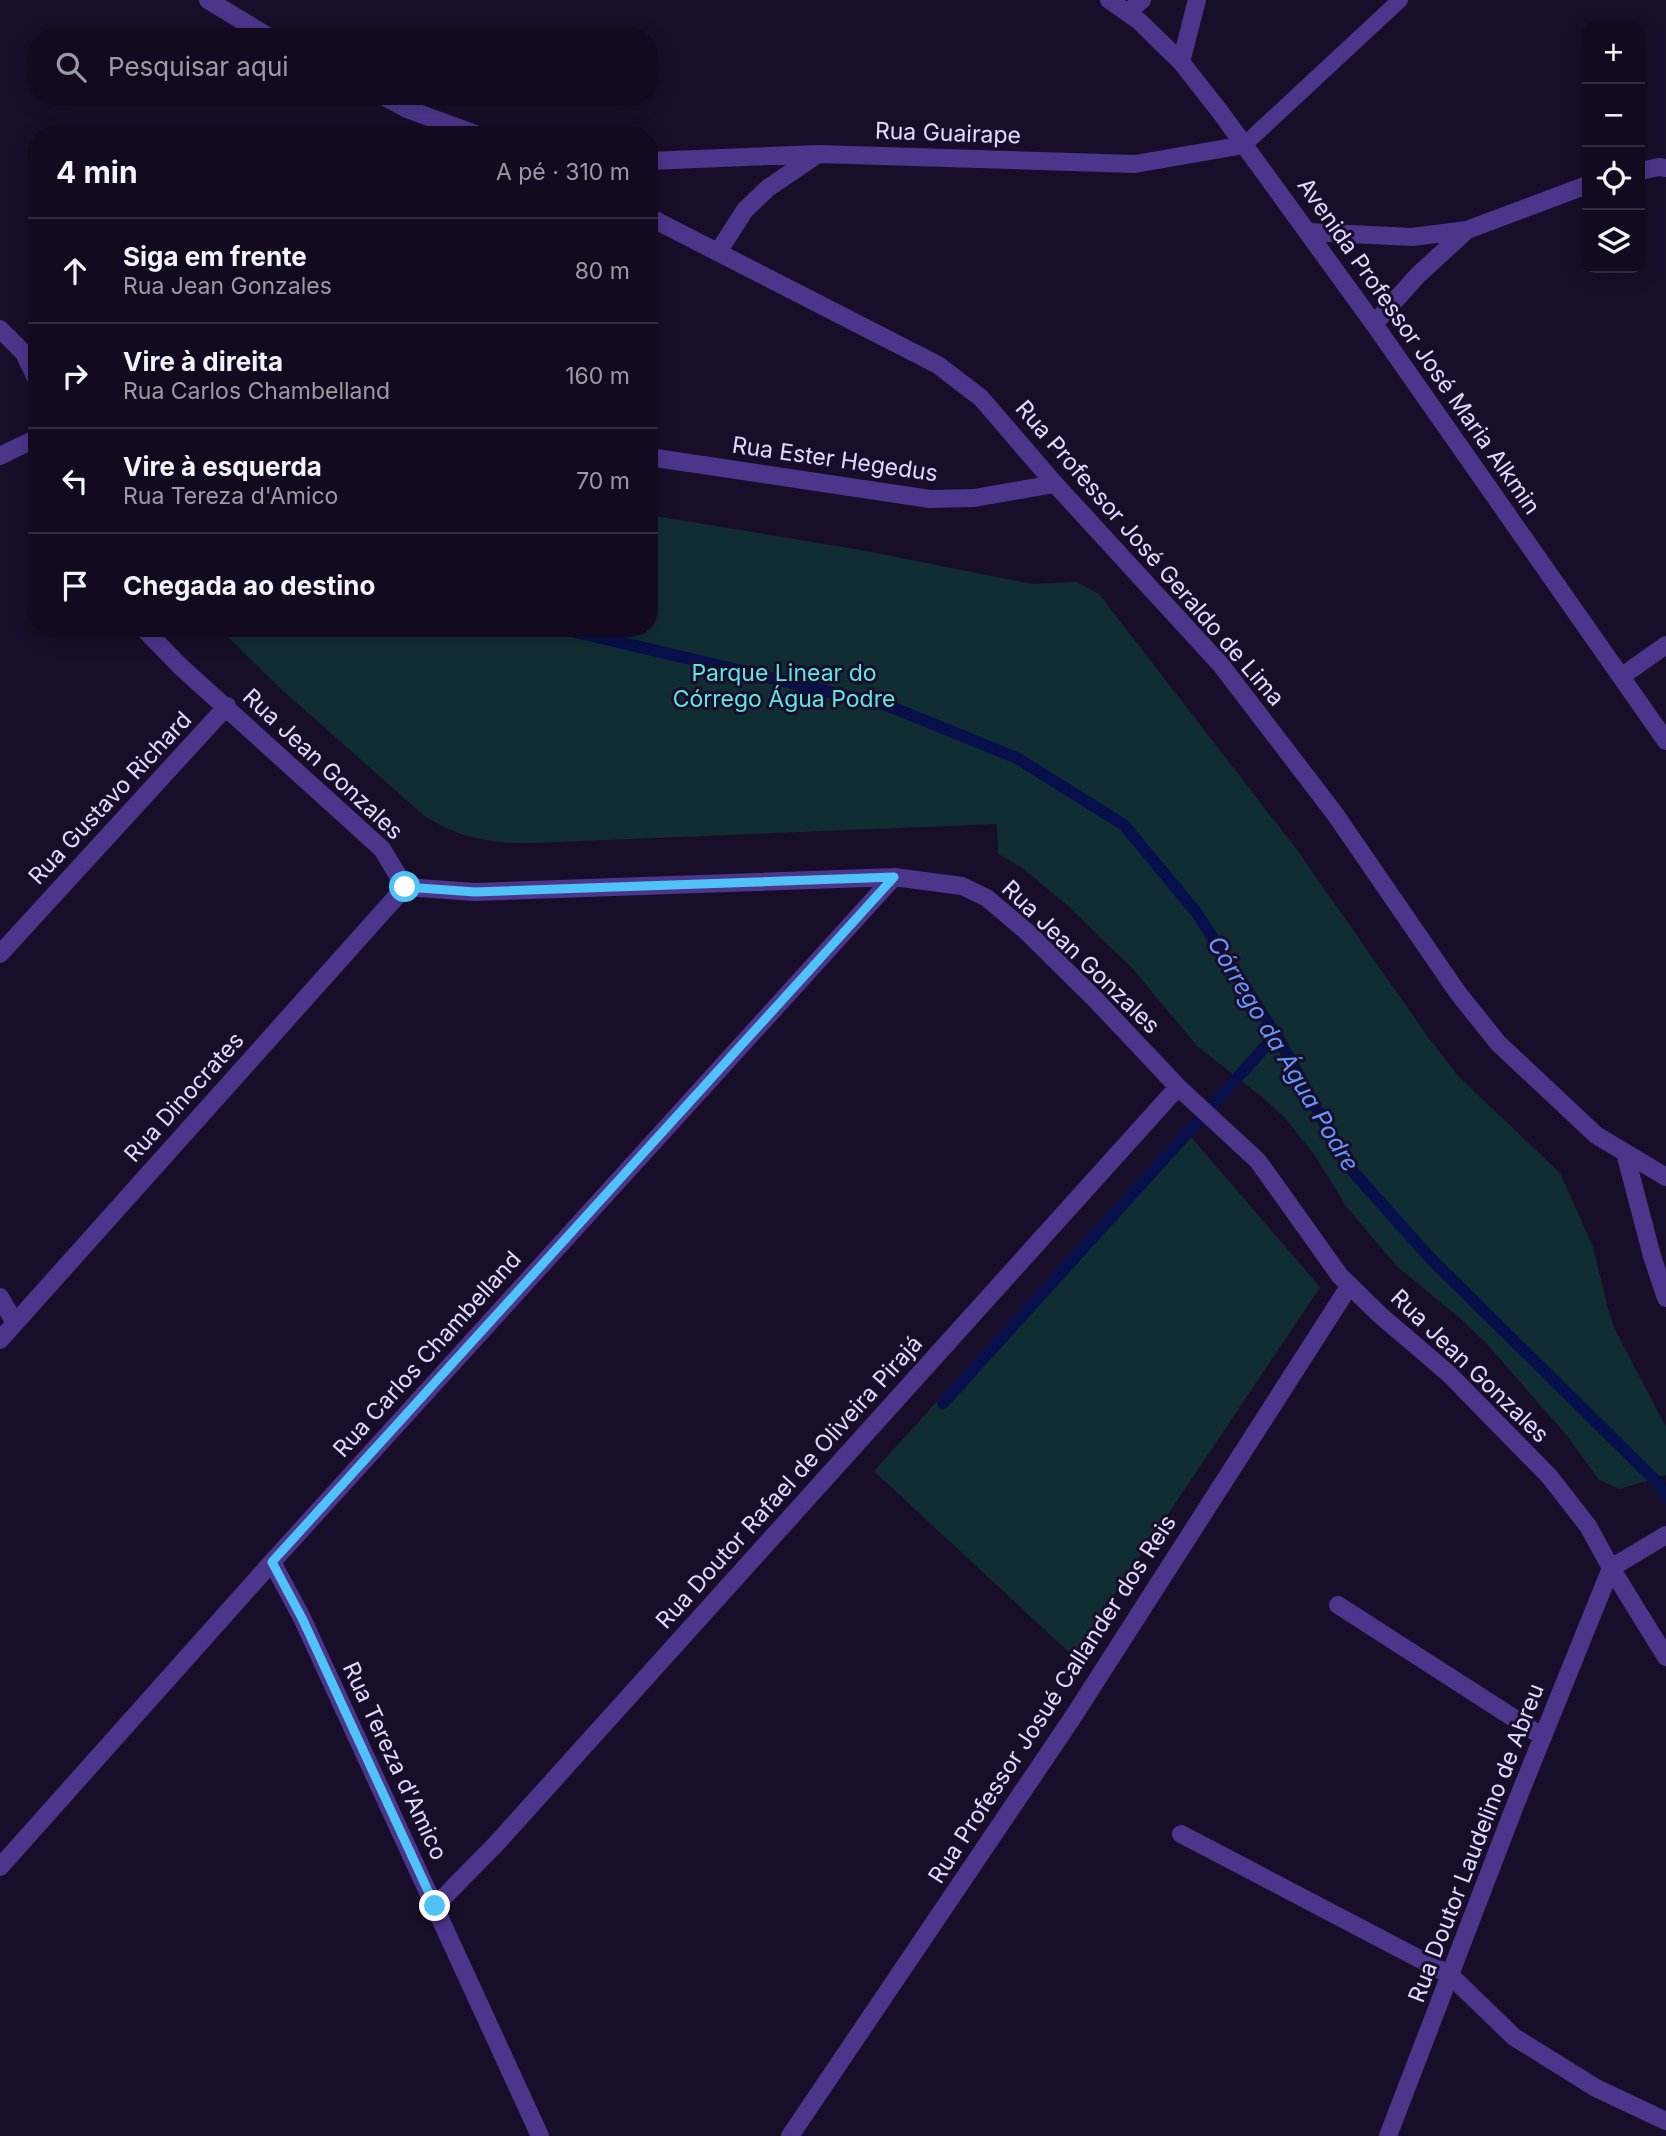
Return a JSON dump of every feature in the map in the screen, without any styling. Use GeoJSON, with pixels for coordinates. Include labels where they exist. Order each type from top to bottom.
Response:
{"type":"FeatureCollection","features":[{"type":"Feature","properties":{"kind":"street"},"geometry":{"type":"LineString","coordinates":[[208,0],[254,28]]}},
{"type":"Feature","properties":{"kind":"street","name":"Avenida Professor José Maria Alkmin"},"geometry":{"type":"LineString","coordinates":[[1109,0],[1128,12],[1181,62],[1244,145],[1309,232],[1666,741]]}},
{"type":"Feature","properties":{"kind":"street"},"geometry":{"type":"LineString","coordinates":[[1128,12],[1142,0]]}},
{"type":"Feature","properties":{"kind":"street"},"geometry":{"type":"LineString","coordinates":[[1181,62],[1197,0]]}},
{"type":"Feature","properties":{"kind":"street"},"geometry":{"type":"LineString","coordinates":[[400,105],[453,126]]}},
{"type":"Feature","properties":{"kind":"street","name":"Rua Guairape"},"geometry":{"type":"LineString","coordinates":[[658,161],[818,153],[1135,164],[1244,145]]}},
{"type":"Feature","properties":{"kind":"street"},"geometry":{"type":"LineString","coordinates":[[718,252],[745,210],[768,188],[818,153]]}},
{"type":"Feature","properties":{"kind":"street"},"geometry":{"type":"LineString","coordinates":[[1645,170],[1666,168]]}},
{"type":"Feature","properties":{"kind":"street"},"geometry":{"type":"LineString","coordinates":[[1309,232],[1412,237],[1466,230],[1582,188]]}},
{"type":"Feature","properties":{"kind":"street","name":"Rua Professor José Geraldo de Lima"},"geometry":{"type":"LineString","coordinates":[[658,222],[938,365],[981,398],[1055,484],[1221,665],[1335,814],[1458,993],[1498,1043],[1596,1135],[1666,1177]]}},
{"type":"Feature","properties":{"kind":"street"},"geometry":{"type":"LineString","coordinates":[[1374,324],[1418,275],[1466,230]]}},
{"type":"Feature","properties":{"kind":"street"},"geometry":{"type":"LineString","coordinates":[[0,329],[24,353],[28,361]]}},
{"type":"Feature","properties":{"kind":"street"},"geometry":{"type":"LineString","coordinates":[[0,456],[28,442]]}},
{"type":"Feature","properties":{"kind":"street","name":"Rua Ester Hegedus"},"geometry":{"type":"LineString","coordinates":[[658,458],[930,499],[974,498],[1055,484]]}},
{"type":"Feature","properties":{"kind":"street","name":"Rua Jean Gonzales"},"geometry":{"type":"LineString","coordinates":[[152,637],[181,667],[382,849],[405,887],[475,892],[894,877],[962,886],[987,898],[1026,932],[1094,998],[1178,1087],[1258,1161],[1340,1276],[1380,1315],[1449,1374],[1549,1476],[1588,1527],[1611,1569]]}},
{"type":"Feature","properties":{"kind":"street"},"geometry":{"type":"LineString","coordinates":[[1622,676],[1666,645]]}},
{"type":"Feature","properties":{"kind":"street","name":"Rua Gustavo Richard"},"geometry":{"type":"LineString","coordinates":[[0,954],[227,706]]}},
{"type":"Feature","properties":{"kind":"street","name":"Rua Carlos Chambelland"},"geometry":{"type":"LineString","coordinates":[[0,1867],[272,1562],[894,877]]}},
{"type":"Feature","properties":{"kind":"street","name":"Rua Dinocrates"},"geometry":{"type":"LineString","coordinates":[[0,1340],[405,887]]}},
{"type":"Feature","properties":{"kind":"street","name":"Rua Doutor Rafael de Oliveira Pirajá"},"geometry":{"type":"LineString","coordinates":[[435,1906],[506,1834],[1178,1087]]}},
{"type":"Feature","properties":{"kind":"street"},"geometry":{"type":"LineString","coordinates":[[1625,1153],[1666,1298]]}},
{"type":"Feature","properties":{"kind":"street","name":"Rua Professor Josué Callander dos Reis"},"geometry":{"type":"LineString","coordinates":[[790,2136],[1073,1717],[1350,1285]]}},
{"type":"Feature","properties":{"kind":"street"},"geometry":{"type":"LineString","coordinates":[[0,1297],[15,1323]]}},
{"type":"Feature","properties":{"kind":"street"},"geometry":{"type":"LineString","coordinates":[[1660,1538],[1611,1569],[1666,1657]]}},
{"type":"Feature","properties":{"kind":"street","name":"Rua Tereza d'Amico"},"geometry":{"type":"LineString","coordinates":[[272,1562],[302,1618],[540,2136]]}},
{"type":"Feature","properties":{"kind":"street","name":"Rua Doutor Laudelino de Abreu"},"geometry":{"type":"LineString","coordinates":[[1388,2136],[1611,1569]]}},
{"type":"Feature","properties":{"kind":"street"},"geometry":{"type":"LineString","coordinates":[[1338,1605],[1543,1737]]}},
{"type":"Feature","properties":{"kind":"street"},"geometry":{"type":"LineString","coordinates":[[1181,1834],[1450,1975],[1514,2037],[1596,2088],[1666,2121]]}},
{"type":"Feature","properties":{"kind":"lane"},"geometry":{"type":"LineString","coordinates":[[1244,145],[1400,0]]}},
{"type":"Feature","properties":{"kind":"green space","name":"Parque Linear do Córrego Água Podre"},"geometry":{"type":"Polygon","coordinates":[[[658,516],[866,551],[1032,584],[1076,582],[1099,594],[1297,850],[1459,1077],[1560,1173],[1593,1247],[1615,1330],[1666,1427],[1666,1475],[1620,1489],[1599,1480],[1568,1437],[1487,1344],[1399,1268],[1383,1250],[1346,1206],[1314,1154],[1284,1117],[1197,1046],[1132,968],[1067,905],[1021,867],[998,854],[997,824],[533,843],[489,841],[448,829],[422,814],[280,688],[228,637],[658,637],[658,516]]]}},
{"type":"Feature","properties":{"kind":"green space"},"geometry":{"type":"Polygon","coordinates":[[[1184,1129],[1320,1287],[1073,1656],[874,1471],[1184,1129]]]}},
{"type":"Feature","properties":{"kind":"waterway","name":"Córrego da Água Podre"},"geometry":{"type":"LineString","coordinates":[[597,637],[886,705],[1017,758],[1124,825],[1196,912],[1281,1043],[1348,1166],[1432,1260],[1657,1482],[1666,1497]]}},
{"type":"Feature","properties":{"kind":"waterway"},"geometry":{"type":"LineString","coordinates":[[943,1403],[1276,1035]]}},
{"type":"Feature","properties":{"kind":"route"},"geometry":{"type":"LineString","coordinates":[[405,887],[475,892],[894,877],[272,1562],[302,1618],[435,1906]]}}]}
